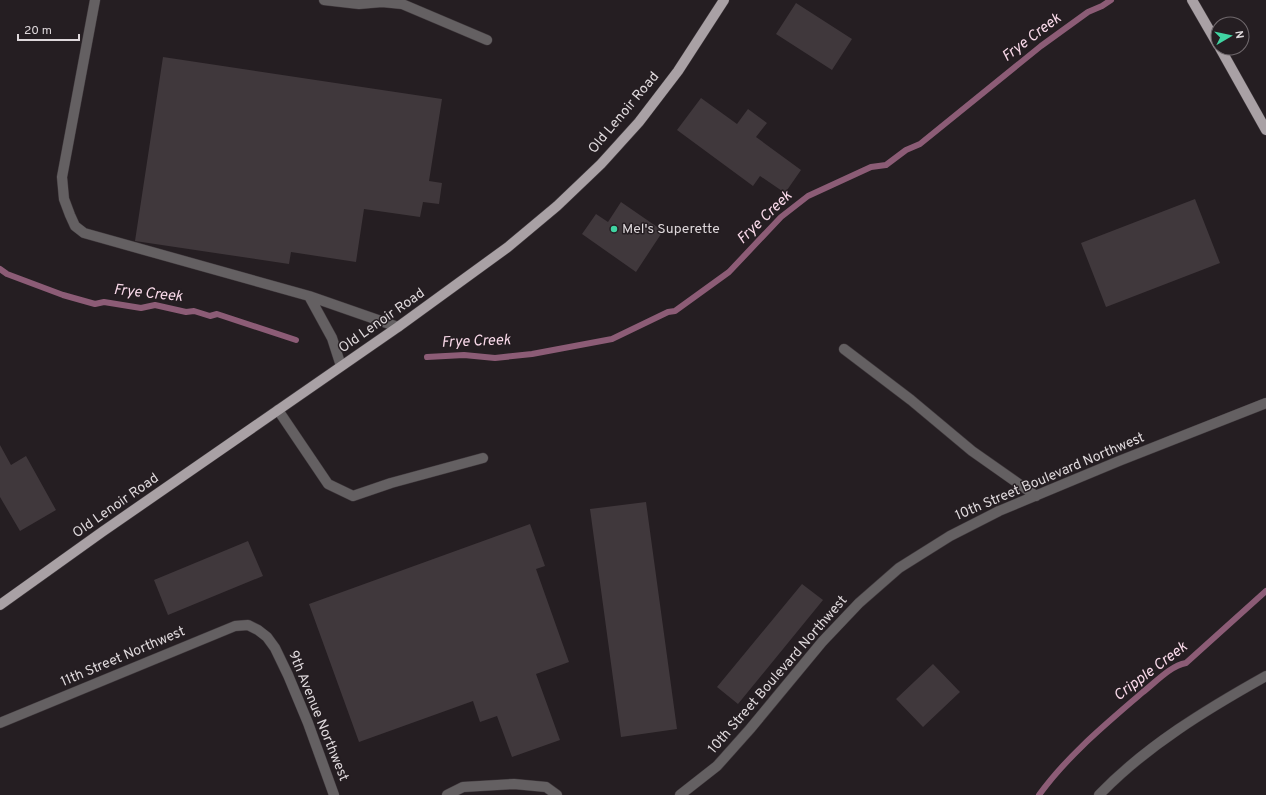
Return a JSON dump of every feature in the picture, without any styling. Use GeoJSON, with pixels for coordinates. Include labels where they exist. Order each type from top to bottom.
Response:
{"type":"FeatureCollection","features":[{"type":"Feature","properties":{"kind":"main road","name":"Old Lenoir Road"},"geometry":{"type":"LineString","coordinates":[[0,605],[102,532],[398,327],[508,247],[557,206],[601,164],[639,122],[678,71],[724,0]]}},
{"type":"Feature","properties":{"kind":"main road"},"geometry":{"type":"LineString","coordinates":[[1192,0],[1210,31]]}},
{"type":"Feature","properties":{"kind":"main road"},"geometry":{"type":"LineString","coordinates":[[1224,56],[1266,130]]}},
{"type":"Feature","properties":{"kind":"street"},"geometry":{"type":"LineString","coordinates":[[95,0],[62,177],[64,200],[75,226],[84,233],[309,296],[398,327]]}},
{"type":"Feature","properties":{"kind":"street"},"geometry":{"type":"LineString","coordinates":[[324,0],[359,4],[382,2],[402,4],[487,40]]}},
{"type":"Feature","properties":{"kind":"street"},"geometry":{"type":"LineString","coordinates":[[309,296],[332,338],[341,366]]}},
{"type":"Feature","properties":{"kind":"street"},"geometry":{"type":"LineString","coordinates":[[844,349],[911,400],[972,451],[1036,496]]}},
{"type":"Feature","properties":{"kind":"street","name":"10th Street Boulevard Northwest"},"geometry":{"type":"LineString","coordinates":[[680,795],[716,766],[750,729],[822,642],[859,603],[899,568],[950,536],[999,511],[1119,461],[1266,403]]}},
{"type":"Feature","properties":{"kind":"street"},"geometry":{"type":"LineString","coordinates":[[278,410],[328,484],[353,496],[391,483],[483,458]]}},
{"type":"Feature","properties":{"kind":"street","name":"11th Street Northwest"},"geometry":{"type":"LineString","coordinates":[[0,723],[235,626],[248,625],[258,630]]}},
{"type":"Feature","properties":{"kind":"street","name":"9th Avenue Northwest"},"geometry":{"type":"LineString","coordinates":[[258,630],[267,637],[275,648],[288,674],[308,723],[334,795]]}},
{"type":"Feature","properties":{"kind":"street"},"geometry":{"type":"LineString","coordinates":[[1099,795],[1112,782],[1162,742],[1209,709],[1266,676]]}},
{"type":"Feature","properties":{"kind":"street"},"geometry":{"type":"LineString","coordinates":[[447,795],[463,787],[514,784],[546,787],[557,795]]}},
{"type":"Feature","properties":{"kind":"building"},"geometry":{"type":"Polygon","coordinates":[[[796,3],[852,39],[832,70],[776,34],[796,3]]]}},
{"type":"Feature","properties":{"kind":"building"},"geometry":{"type":"Polygon","coordinates":[[[163,57],[442,99],[429,181],[442,183],[439,204],[423,202],[420,217],[364,209],[356,262],[291,252],[289,264],[135,241],[163,57]]]}},
{"type":"Feature","properties":{"kind":"building"},"geometry":{"type":"Polygon","coordinates":[[[701,98],[737,124],[748,109],[767,123],[756,137],[801,170],[785,193],[760,176],[753,186],[677,130],[701,98]]]}},
{"type":"Feature","properties":{"kind":"building"},"geometry":{"type":"Polygon","coordinates":[[[1195,199],[1220,263],[1106,307],[1081,243],[1195,199]]]}},
{"type":"Feature","properties":{"kind":"building"},"geometry":{"type":"Polygon","coordinates":[[[621,202],[663,231],[636,272],[582,234],[596,214],[608,222],[621,202]]]}},
{"type":"Feature","properties":{"kind":"building"},"geometry":{"type":"Polygon","coordinates":[[[0,445],[11,465],[26,456],[56,510],[20,531],[0,497],[0,445]]]}},
{"type":"Feature","properties":{"kind":"building"},"geometry":{"type":"Polygon","coordinates":[[[646,502],[677,729],[621,737],[590,509],[646,502]]]}},
{"type":"Feature","properties":{"kind":"building"},"geometry":{"type":"Polygon","coordinates":[[[530,524],[545,566],[536,569],[569,662],[536,674],[560,740],[512,757],[497,716],[480,722],[473,701],[359,742],[309,604],[530,524]]]}},
{"type":"Feature","properties":{"kind":"building"},"geometry":{"type":"Polygon","coordinates":[[[248,541],[263,576],[168,615],[154,580],[248,541]]]}},
{"type":"Feature","properties":{"kind":"building"},"geometry":{"type":"Polygon","coordinates":[[[802,584],[823,600],[738,704],[717,687],[802,584]]]}},
{"type":"Feature","properties":{"kind":"building"},"geometry":{"type":"Polygon","coordinates":[[[933,664],[960,692],[923,727],[896,699],[933,664]]]}},
{"type":"Feature","properties":{"kind":"waterway","name":"Frye Creek"},"geometry":{"type":"LineString","coordinates":[[427,357],[464,355],[495,358],[532,354],[612,339],[668,312],[675,311],[729,272],[781,217],[808,196],[871,167],[886,165],[906,150],[920,144],[1041,46],[1088,12],[1111,0]]}},
{"type":"Feature","properties":{"kind":"waterway","name":"Frye Creek"},"geometry":{"type":"LineString","coordinates":[[0,269],[7,274],[63,295],[95,304],[104,302],[141,308],[155,305],[186,312],[194,311],[210,316],[217,314],[296,340]]}},
{"type":"Feature","properties":{"kind":"waterway","name":"Cripple Creek"},"geometry":{"type":"LineString","coordinates":[[1039,795],[1062,767],[1101,728],[1163,675],[1174,667],[1186,663],[1266,591]]}},
{"type":"Feature","properties":{"kind":"place","name":"Mel's Superette"},"geometry":{"type":"Point","coordinates":[614,229]}}]}
